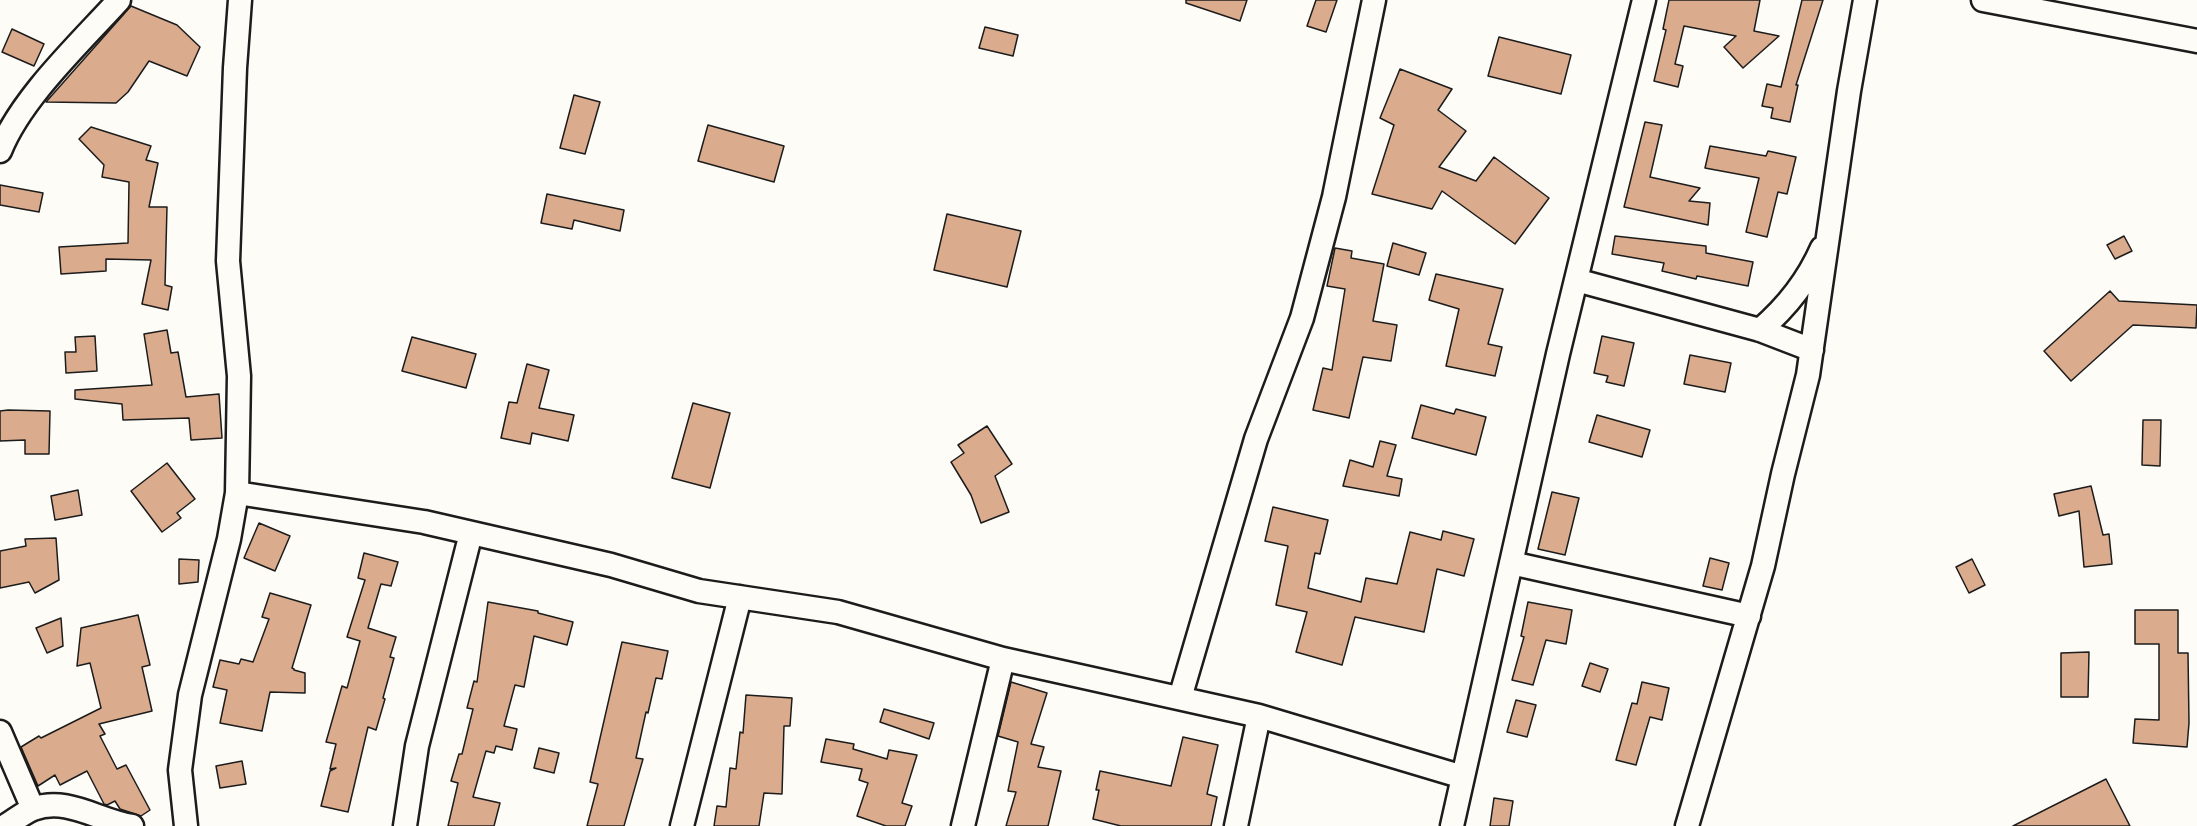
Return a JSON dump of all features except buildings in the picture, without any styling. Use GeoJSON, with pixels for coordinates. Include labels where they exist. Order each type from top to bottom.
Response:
{"type":"FeatureCollection","features":[{"type":"Feature","properties":{"kind":"street"},"geometry":{"type":"LineString","coordinates":[[2,141],[45,81],[119,0]]}},
{"type":"Feature","properties":{"kind":"street"},"geometry":{"type":"LineString","coordinates":[[186,826],[180,770],[190,695],[229,540],[237,492],[238,376],[228,261],[235,68],[240,0]]}},
{"type":"Feature","properties":{"kind":"street"},"geometry":{"type":"LineString","coordinates":[[1180,698],[1256,440],[1302,318],[1334,197],[1374,0]]}},
{"type":"Feature","properties":{"kind":"street"},"geometry":{"type":"LineString","coordinates":[[1452,826],[1576,280],[1644,0]]}},
{"type":"Feature","properties":{"kind":"street"},"geometry":{"type":"LineString","coordinates":[[1687,826],[1763,566],[1808,375],[1849,91],[1865,0]]}},
{"type":"Feature","properties":{"kind":"street"},"geometry":{"type":"LineString","coordinates":[[1983,0],[2197,41]]}},
{"type":"Feature","properties":{"kind":"street"},"geometry":{"type":"LineString","coordinates":[[1760,330],[1777,316],[1804,281],[1822,250],[1831,225]]}},
{"type":"Feature","properties":{"kind":"street"},"geometry":{"type":"LineString","coordinates":[[1576,280],[1760,330],[1812,350]]}},
{"type":"Feature","properties":{"kind":"street"},"geometry":{"type":"LineString","coordinates":[[237,492],[424,522],[611,565],[699,591],[838,612],[1003,659],[1259,716],[1463,777]]}},
{"type":"Feature","properties":{"kind":"street"},"geometry":{"type":"LineString","coordinates":[[405,826],[417,746],[471,533]]}},
{"type":"Feature","properties":{"kind":"street"},"geometry":{"type":"LineString","coordinates":[[1511,563],[1749,616]]}},
{"type":"Feature","properties":{"kind":"street"},"geometry":{"type":"LineString","coordinates":[[682,826],[740,597]]}},
{"type":"Feature","properties":{"kind":"street"},"geometry":{"type":"LineString","coordinates":[[963,826],[1003,659]]}},
{"type":"Feature","properties":{"kind":"street"},"geometry":{"type":"LineString","coordinates":[[1236,826],[1259,716]]}},
{"type":"Feature","properties":{"kind":"street"},"geometry":{"type":"LineString","coordinates":[[0,732],[33,809]]}},
{"type":"Feature","properties":{"kind":"street"},"geometry":{"type":"LineString","coordinates":[[5,826],[33,809],[57,804],[132,826]]}}]}
